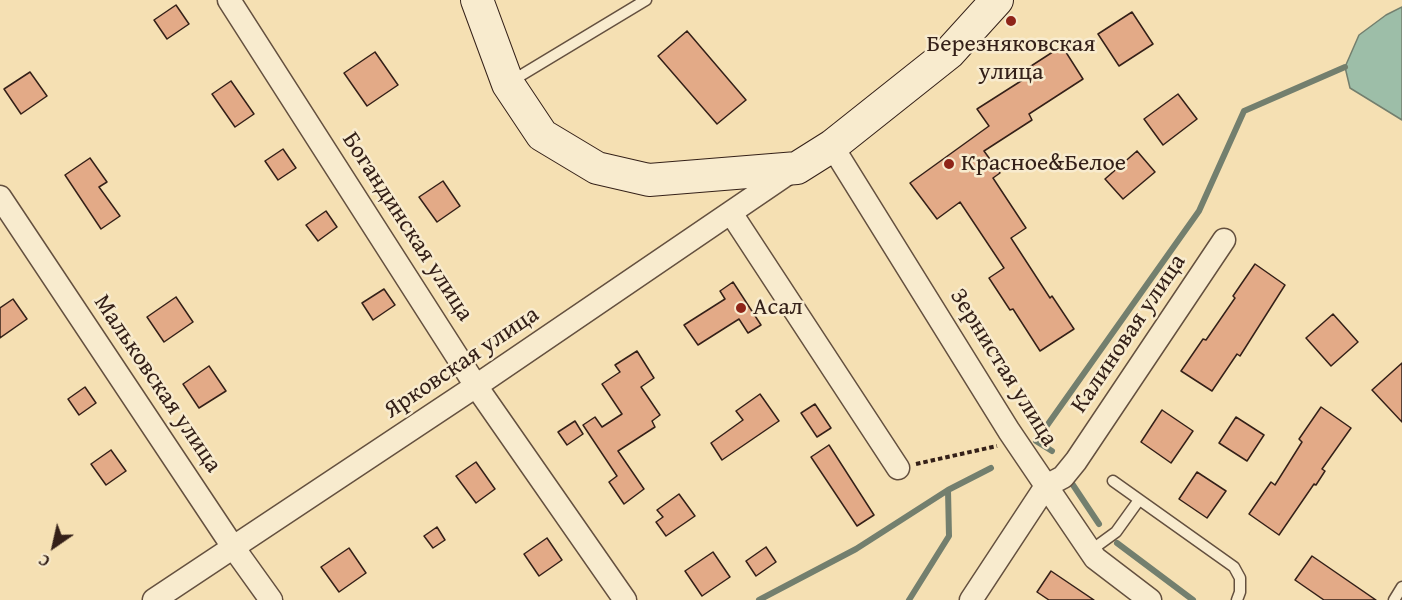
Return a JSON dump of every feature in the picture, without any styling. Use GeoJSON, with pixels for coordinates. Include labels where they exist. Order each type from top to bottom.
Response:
{"type":"FeatureCollection","features":[{"type":"Feature","properties":{"kind":"street","name":"Богандинская улица"},"geometry":{"type":"LineString","coordinates":[[229,0],[476,386],[625,600]]}},
{"type":"Feature","properties":{"kind":"street"},"geometry":{"type":"LineString","coordinates":[[477,0],[508,84],[542,135],[597,168],[649,180],[797,168],[832,146],[949,53],[997,0]]}},
{"type":"Feature","properties":{"kind":"street","name":"Зернистая улица"},"geometry":{"type":"LineString","coordinates":[[832,146],[1016,442],[1090,551],[1095,558],[1150,600]]}},
{"type":"Feature","properties":{"kind":"street","name":"Ярковская улица"},"geometry":{"type":"LineString","coordinates":[[154,600],[476,386],[797,168]]}},
{"type":"Feature","properties":{"kind":"street","name":"Мальковская улица"},"geometry":{"type":"LineString","coordinates":[[0,197],[233,547],[271,600]]}},
{"type":"Feature","properties":{"kind":"street"},"geometry":{"type":"LineString","coordinates":[[731,213],[898,468]]}},
{"type":"Feature","properties":{"kind":"street","name":"Калиновая улица"},"geometry":{"type":"LineString","coordinates":[[971,600],[1046,486],[1063,477],[1076,461],[1224,240]]}},
{"type":"Feature","properties":{"kind":"lane"},"geometry":{"type":"LineString","coordinates":[[508,84],[646,0]]}},
{"type":"Feature","properties":{"kind":"lane"},"geometry":{"type":"LineString","coordinates":[[1113,481],[1234,567],[1240,578],[1240,592],[1237,600]]}},
{"type":"Feature","properties":{"kind":"lane"},"geometry":{"type":"LineString","coordinates":[[1090,551],[1116,532],[1139,500]]}},
{"type":"Feature","properties":{"kind":"lane"},"geometry":{"type":"LineString","coordinates":[[1394,600],[1402,587]]}},
{"type":"Feature","properties":{"kind":"path"},"geometry":{"type":"LineString","coordinates":[[898,468],[1016,442]]}},
{"type":"Feature","properties":{"kind":"shaded area"},"geometry":{"type":"Polygon","coordinates":[[[1402,7],[1402,120],[1350,88],[1345,67],[1359,35],[1386,15],[1402,7]]]}},
{"type":"Feature","properties":{"kind":"building"},"geometry":{"type":"Polygon","coordinates":[[[176,5],[189,24],[167,39],[154,20],[176,5]]]}},
{"type":"Feature","properties":{"kind":"building"},"geometry":{"type":"Polygon","coordinates":[[[1132,12],[1153,44],[1119,66],[1098,34],[1132,12]]]}},
{"type":"Feature","properties":{"kind":"building"},"geometry":{"type":"Polygon","coordinates":[[[687,31],[746,100],[717,124],[658,56],[687,31]]]}},
{"type":"Feature","properties":{"kind":"building"},"geometry":{"type":"Polygon","coordinates":[[[1062,46],[1083,79],[1029,114],[1032,120],[984,151],[1000,173],[993,178],[1026,228],[1011,238],[1050,298],[1052,296],[1074,329],[1040,351],[1013,309],[1010,310],[989,278],[1004,268],[960,202],[937,219],[910,183],[989,126],[977,109],[1032,74],[1028,68],[1062,46]]]}},
{"type":"Feature","properties":{"kind":"building"},"geometry":{"type":"Polygon","coordinates":[[[375,52],[398,85],[367,106],[344,73],[375,52]]]}},
{"type":"Feature","properties":{"kind":"building"},"geometry":{"type":"Polygon","coordinates":[[[30,72],[47,96],[21,114],[4,89],[30,72]]]}},
{"type":"Feature","properties":{"kind":"building"},"geometry":{"type":"Polygon","coordinates":[[[231,81],[254,114],[235,127],[212,94],[231,81]]]}},
{"type":"Feature","properties":{"kind":"building"},"geometry":{"type":"Polygon","coordinates":[[[1178,94],[1197,119],[1163,145],[1144,119],[1178,94]]]}},
{"type":"Feature","properties":{"kind":"building"},"geometry":{"type":"Polygon","coordinates":[[[283,149],[296,168],[278,180],[265,161],[283,149]]]}},
{"type":"Feature","properties":{"kind":"building"},"geometry":{"type":"Polygon","coordinates":[[[1137,151],[1155,172],[1123,199],[1105,179],[1137,151]]]}},
{"type":"Feature","properties":{"kind":"building"},"geometry":{"type":"Polygon","coordinates":[[[90,158],[107,182],[99,187],[120,216],[101,229],[65,175],[90,158]]]}},
{"type":"Feature","properties":{"kind":"building"},"geometry":{"type":"Polygon","coordinates":[[[443,181],[460,206],[437,222],[419,197],[443,181]]]}},
{"type":"Feature","properties":{"kind":"building"},"geometry":{"type":"Polygon","coordinates":[[[326,211],[337,227],[318,241],[306,225],[326,211]]]}},
{"type":"Feature","properties":{"kind":"building"},"geometry":{"type":"Polygon","coordinates":[[[1255,264],[1285,285],[1240,356],[1237,354],[1212,391],[1181,371],[1203,339],[1206,340],[1255,264]]]}},
{"type":"Feature","properties":{"kind":"building"},"geometry":{"type":"Polygon","coordinates":[[[733,282],[761,325],[748,333],[739,319],[698,345],[684,325],[725,299],[720,291],[733,282]]]}},
{"type":"Feature","properties":{"kind":"building"},"geometry":{"type":"Polygon","coordinates":[[[384,289],[395,305],[373,320],[362,303],[384,289]]]}},
{"type":"Feature","properties":{"kind":"building"},"geometry":{"type":"Polygon","coordinates":[[[176,297],[193,322],[164,342],[147,317],[176,297]]]}},
{"type":"Feature","properties":{"kind":"building"},"geometry":{"type":"Polygon","coordinates":[[[13,299],[27,319],[0,338],[0,308],[13,299]]]}},
{"type":"Feature","properties":{"kind":"building"},"geometry":{"type":"Polygon","coordinates":[[[1333,314],[1358,342],[1331,366],[1306,338],[1333,314]]]}},
{"type":"Feature","properties":{"kind":"building"},"geometry":{"type":"Polygon","coordinates":[[[637,351],[654,378],[641,387],[660,415],[652,421],[655,427],[618,451],[644,489],[624,504],[609,482],[617,476],[583,425],[595,417],[602,427],[622,414],[602,384],[620,372],[615,365],[637,351]]]}},
{"type":"Feature","properties":{"kind":"building"},"geometry":{"type":"Polygon","coordinates":[[[1402,363],[1402,422],[1372,390],[1402,363]]]}},
{"type":"Feature","properties":{"kind":"building"},"geometry":{"type":"Polygon","coordinates":[[[209,366],[226,391],[199,408],[183,384],[209,366]]]}},
{"type":"Feature","properties":{"kind":"building"},"geometry":{"type":"Polygon","coordinates":[[[85,387],[96,403],[79,415],[68,399],[85,387]]]}},
{"type":"Feature","properties":{"kind":"building"},"geometry":{"type":"Polygon","coordinates":[[[760,394],[779,421],[722,460],[711,443],[743,420],[736,411],[760,394]]]}},
{"type":"Feature","properties":{"kind":"building"},"geometry":{"type":"Polygon","coordinates":[[[815,404],[831,428],[817,437],[801,413],[815,404]]]}},
{"type":"Feature","properties":{"kind":"building"},"geometry":{"type":"Polygon","coordinates":[[[1321,407],[1351,428],[1322,469],[1325,471],[1316,485],[1314,484],[1279,535],[1249,514],[1271,482],[1275,485],[1302,442],[1299,439],[1321,407]]]}},
{"type":"Feature","properties":{"kind":"building"},"geometry":{"type":"Polygon","coordinates":[[[1162,410],[1193,431],[1171,463],[1141,442],[1162,410]]]}},
{"type":"Feature","properties":{"kind":"building"},"geometry":{"type":"Polygon","coordinates":[[[1236,417],[1264,435],[1247,461],[1219,443],[1236,417]]]}},
{"type":"Feature","properties":{"kind":"building"},"geometry":{"type":"Polygon","coordinates":[[[575,421],[583,434],[567,445],[558,432],[575,421]]]}},
{"type":"Feature","properties":{"kind":"building"},"geometry":{"type":"Polygon","coordinates":[[[829,445],[874,515],[857,526],[811,457],[829,445]]]}},
{"type":"Feature","properties":{"kind":"building"},"geometry":{"type":"Polygon","coordinates":[[[111,450],[126,471],[106,485],[91,464],[111,450]]]}},
{"type":"Feature","properties":{"kind":"building"},"geometry":{"type":"Polygon","coordinates":[[[476,462],[495,489],[476,503],[456,476],[476,462]]]}},
{"type":"Feature","properties":{"kind":"building"},"geometry":{"type":"Polygon","coordinates":[[[1197,472],[1226,491],[1207,518],[1179,499],[1197,472]]]}},
{"type":"Feature","properties":{"kind":"building"},"geometry":{"type":"Polygon","coordinates":[[[679,494],[695,516],[666,536],[656,522],[663,517],[657,510],[679,494]]]}},
{"type":"Feature","properties":{"kind":"building"},"geometry":{"type":"Polygon","coordinates":[[[437,527],[445,540],[433,548],[424,536],[437,527]]]}},
{"type":"Feature","properties":{"kind":"building"},"geometry":{"type":"Polygon","coordinates":[[[547,538],[562,560],[539,576],[524,554],[547,538]]]}},
{"type":"Feature","properties":{"kind":"building"},"geometry":{"type":"Polygon","coordinates":[[[766,547],[776,562],[756,576],[746,561],[766,547]]]}},
{"type":"Feature","properties":{"kind":"building"},"geometry":{"type":"Polygon","coordinates":[[[349,548],[366,573],[339,592],[321,567],[349,548]]]}},
{"type":"Feature","properties":{"kind":"building"},"geometry":{"type":"Polygon","coordinates":[[[713,552],[730,577],[702,596],[685,571],[713,552]]]}},
{"type":"Feature","properties":{"kind":"building"},"geometry":{"type":"Polygon","coordinates":[[[1312,556],[1376,600],[1324,600],[1295,580],[1312,556]]]}},
{"type":"Feature","properties":{"kind":"building"},"geometry":{"type":"Polygon","coordinates":[[[1051,571],[1094,600],[1049,600],[1037,592],[1051,571]]]}},
{"type":"Feature","properties":{"kind":"waterway"},"geometry":{"type":"LineString","coordinates":[[1052,451],[1036,441],[1199,211],[1244,111],[1345,67]]}},
{"type":"Feature","properties":{"kind":"waterway"},"geometry":{"type":"LineString","coordinates":[[909,600],[949,536],[948,490],[991,468]]}},
{"type":"Feature","properties":{"kind":"waterway"},"geometry":{"type":"LineString","coordinates":[[1069,479],[1099,524]]}},
{"type":"Feature","properties":{"kind":"waterway"},"geometry":{"type":"LineString","coordinates":[[759,600],[856,549],[948,490]]}},
{"type":"Feature","properties":{"kind":"waterway"},"geometry":{"type":"LineString","coordinates":[[1117,543],[1193,600]]}},
{"type":"Feature","properties":{"kind":"place","name":"Березняковская улица"},"geometry":{"type":"Point","coordinates":[1011,21]}},
{"type":"Feature","properties":{"kind":"place","name":"Красное&Белое"},"geometry":{"type":"Point","coordinates":[949,164]}},
{"type":"Feature","properties":{"kind":"place","name":"Асал"},"geometry":{"type":"Point","coordinates":[741,308]}}]}
